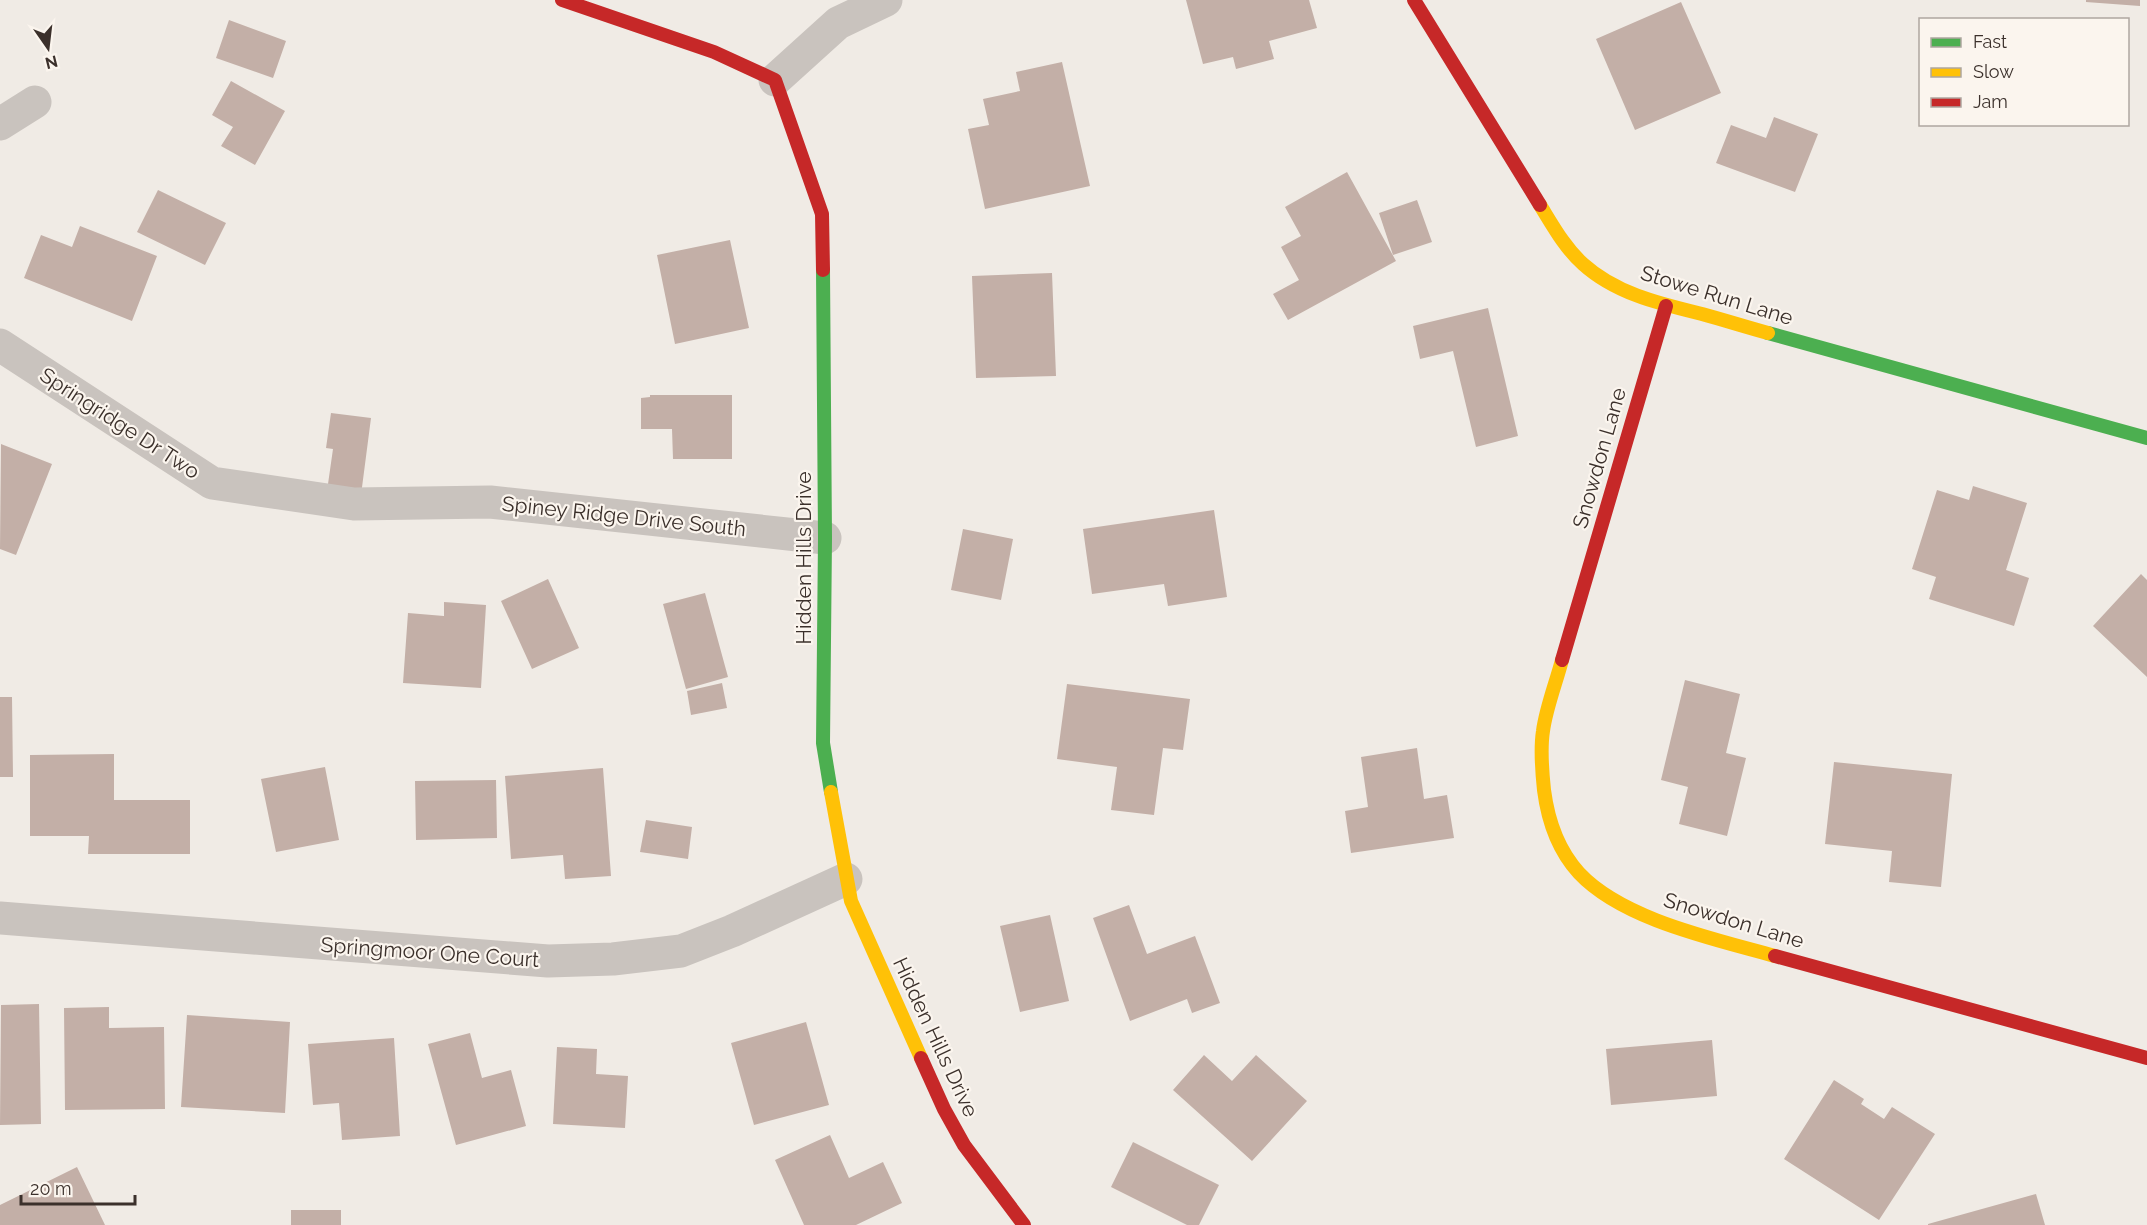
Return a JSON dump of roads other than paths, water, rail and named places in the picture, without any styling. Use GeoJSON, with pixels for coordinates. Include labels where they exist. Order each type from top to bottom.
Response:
{"type":"FeatureCollection","features":[{"type":"Feature","properties":{"kind":"street"},"geometry":{"type":"LineString","coordinates":[[562,0],[714,52],[775,80],[837,23],[886,0]]}},
{"type":"Feature","properties":{"kind":"street","name":"Stowe Run Lane"},"geometry":{"type":"LineString","coordinates":[[1414,0],[1559,236],[1584,265],[1605,281],[1666,306],[2147,438]]}},
{"type":"Feature","properties":{"kind":"street","name":"Hidden Hills Drive"},"geometry":{"type":"LineString","coordinates":[[775,80],[822,214],[825,538],[823,743],[846,879],[851,901],[944,1109],[964,1145],[1024,1225]]}},
{"type":"Feature","properties":{"kind":"street"},"geometry":{"type":"LineString","coordinates":[[0,124],[35,102]]}},
{"type":"Feature","properties":{"kind":"street","name":"Snowdon Lane"},"geometry":{"type":"LineString","coordinates":[[1666,306],[1575,615],[1544,731],[1542,772],[1547,815],[1558,842],[1579,873],[1602,892],[1627,907],[1685,931],[2147,1058]]}},
{"type":"Feature","properties":{"kind":"street","name":"Springridge Dr Two"},"geometry":{"type":"LineString","coordinates":[[0,345],[212,483],[354,504],[423,503]]}},
{"type":"Feature","properties":{"kind":"street","name":"Spiney Ridge Drive South"},"geometry":{"type":"LineString","coordinates":[[423,503],[490,502],[825,538]]}},
{"type":"Feature","properties":{"kind":"street","name":"Springmoor One Court"},"geometry":{"type":"LineString","coordinates":[[0,918],[548,961],[613,959],[681,951],[732,931],[846,879]]}}]}
